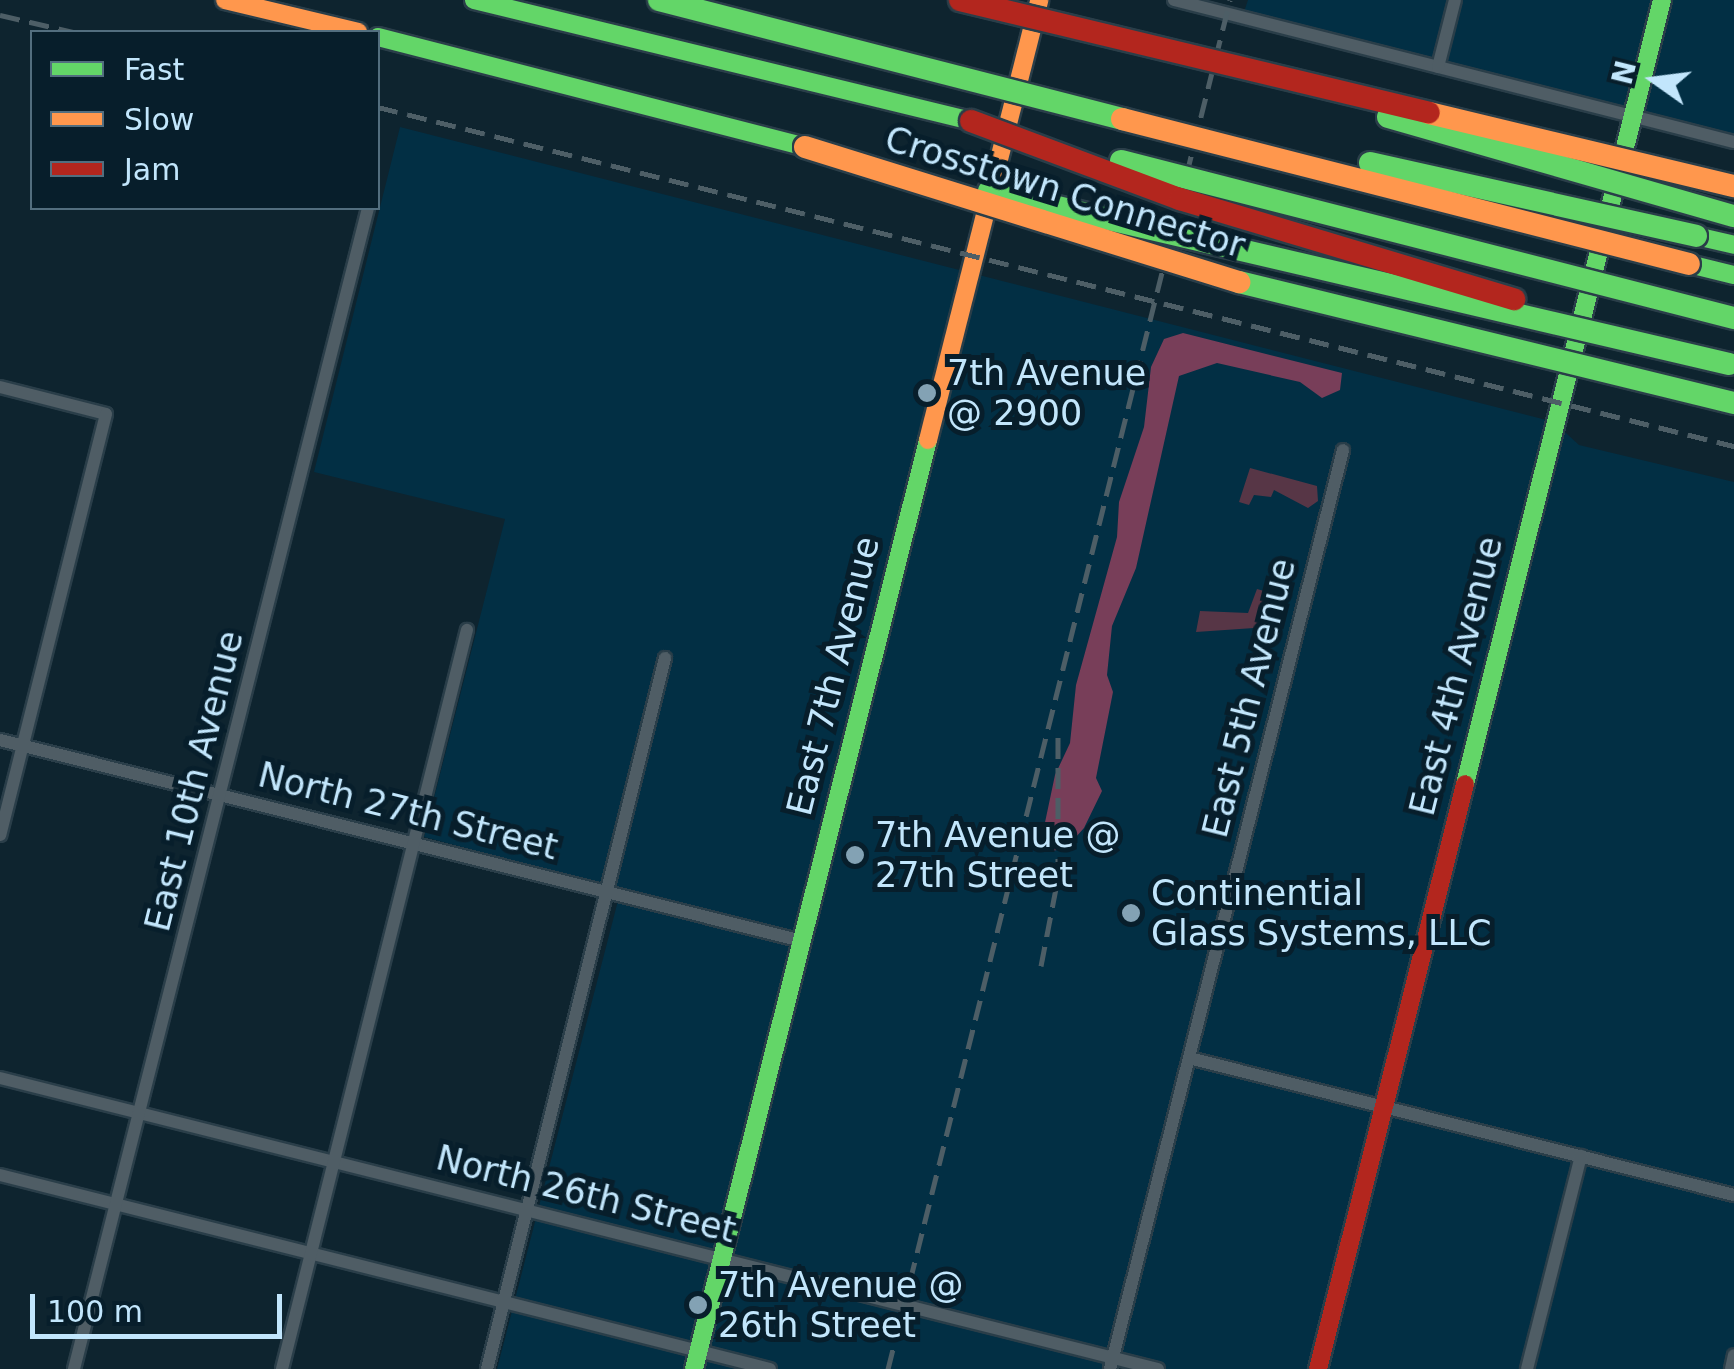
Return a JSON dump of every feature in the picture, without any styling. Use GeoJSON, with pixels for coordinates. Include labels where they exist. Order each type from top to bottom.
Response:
{"type":"FeatureCollection","features":[{"type":"Feature","properties":{"kind":"main road"},"geometry":{"type":"LineString","coordinates":[[226,0],[350,30]]}},
{"type":"Feature","properties":{"kind":"main road","name":"Crosstown Connector"},"geometry":{"type":"LineString","coordinates":[[474,0],[971,122],[1520,268],[1734,318]]}},
{"type":"Feature","properties":{"kind":"main road"},"geometry":{"type":"LineString","coordinates":[[659,0],[1042,93],[1734,275]]}},
{"type":"Feature","properties":{"kind":"main road"},"geometry":{"type":"LineString","coordinates":[[960,0],[1734,186]]}},
{"type":"Feature","properties":{"kind":"main road","name":"East 7th Avenue"},"geometry":{"type":"LineString","coordinates":[[696,1360],[1039,0]]}},
{"type":"Feature","properties":{"kind":"main road","name":"East 4th Avenue"},"geometry":{"type":"LineString","coordinates":[[1318,1369],[1662,0]]}},
{"type":"Feature","properties":{"kind":"main road","name":"Crosstown Connector"},"geometry":{"type":"LineString","coordinates":[[380,38],[805,147],[1275,294],[1734,403]]}},
{"type":"Feature","properties":{"kind":"main road"},"geometry":{"type":"LineString","coordinates":[[1261,73],[1445,136],[1734,216]]}},
{"type":"Feature","properties":{"kind":"main road"},"geometry":{"type":"LineString","coordinates":[[1042,93],[1178,118],[1734,245]]}},
{"type":"Feature","properties":{"kind":"main road"},"geometry":{"type":"LineString","coordinates":[[971,122],[1328,247],[1732,364]]}},
{"type":"Feature","properties":{"kind":"main road"},"geometry":{"type":"LineString","coordinates":[[805,147],[1732,364]]}},
{"type":"Feature","properties":{"kind":"street"},"geometry":{"type":"LineString","coordinates":[[1174,0],[1734,142]]}},
{"type":"Feature","properties":{"kind":"street"},"geometry":{"type":"LineString","coordinates":[[1438,67],[1455,0]]}},
{"type":"Feature","properties":{"kind":"street","name":"East 10th Avenue"},"geometry":{"type":"LineString","coordinates":[[74,1369],[368,210]]}},
{"type":"Feature","properties":{"kind":"street"},"geometry":{"type":"LineString","coordinates":[[0,387],[106,414],[0,835]]}},
{"type":"Feature","properties":{"kind":"street","name":"East 5th Avenue"},"geometry":{"type":"LineString","coordinates":[[1112,1363],[1342,450]]}},
{"type":"Feature","properties":{"kind":"street"},"geometry":{"type":"LineString","coordinates":[[282,1369],[468,630]]}},
{"type":"Feature","properties":{"kind":"street"},"geometry":{"type":"LineString","coordinates":[[486,1369],[666,658]]}},
{"type":"Feature","properties":{"kind":"street","name":"North 27th Street"},"geometry":{"type":"LineString","coordinates":[[0,740],[802,941]]}},
{"type":"Feature","properties":{"kind":"street"},"geometry":{"type":"LineString","coordinates":[[1189,1058],[1734,1195]]}},
{"type":"Feature","properties":{"kind":"street","name":"North 26th Street"},"geometry":{"type":"LineString","coordinates":[[0,1078],[722,1259],[1112,1363],[1158,1369]]}},
{"type":"Feature","properties":{"kind":"street"},"geometry":{"type":"LineString","coordinates":[[1527,1369],[1581,1156]]}},
{"type":"Feature","properties":{"kind":"street"},"geometry":{"type":"LineString","coordinates":[[0,1175],[504,1302],[696,1360],[770,1369]]}},
{"type":"Feature","properties":{"kind":"street"},"geometry":{"type":"LineString","coordinates":[[1730,1369],[1734,1355]]}},
{"type":"Feature","properties":{"kind":"shaded area"},"geometry":{"type":"Polygon","coordinates":[[[1248,0],[1734,0],[1734,137],[1244,12],[1248,0]]]}},
{"type":"Feature","properties":{"kind":"shaded area"},"geometry":{"type":"Polygon","coordinates":[[[400,127],[1554,422],[1579,445],[1734,482],[1734,1369],[1143,1369],[1111,1361],[1108,1369],[497,1369],[621,889],[424,837],[505,519],[314,472],[400,127]]]}},
{"type":"Feature","properties":{"kind":"shaded area"},"geometry":{"type":"Polygon","coordinates":[[[1183,333],[1342,373],[1340,390],[1322,398],[1300,382],[1217,363],[1179,376],[1136,568],[1112,626],[1107,675],[1113,692],[1096,778],[1102,791],[1084,828],[1066,848],[1052,851],[1040,846],[1055,775],[1070,743],[1076,685],[1117,537],[1119,502],[1144,427],[1151,367],[1164,339],[1183,333]]]}},
{"type":"Feature","properties":{"kind":"shaded area"},"geometry":{"type":"Polygon","coordinates":[[[1250,468],[1317,486],[1318,501],[1308,508],[1274,490],[1271,497],[1254,495],[1249,505],[1239,502],[1250,468]]]}},
{"type":"Feature","properties":{"kind":"shaded area"},"geometry":{"type":"Polygon","coordinates":[[[1257,589],[1285,597],[1283,610],[1254,628],[1196,632],[1200,611],[1248,613],[1257,589]]]}},
{"type":"Feature","properties":{"kind":"railway"},"geometry":{"type":"LineString","coordinates":[[888,1369],[1230,0]]}},
{"type":"Feature","properties":{"kind":"railway"},"geometry":{"type":"LineString","coordinates":[[0,15],[64,30]]}},
{"type":"Feature","properties":{"kind":"railway"},"geometry":{"type":"LineString","coordinates":[[380,108],[1734,446]]}},
{"type":"Feature","properties":{"kind":"railway"},"geometry":{"type":"LineString","coordinates":[[1041,966],[1058,878],[1058,733]]}},
{"type":"Feature","properties":{"kind":"traffic: fast"},"geometry":{"type":"LineString","coordinates":[[474,0],[971,121]]}},
{"type":"Feature","properties":{"kind":"traffic: fast"},"geometry":{"type":"LineString","coordinates":[[659,0],[1122,119]]}},
{"type":"Feature","properties":{"kind":"traffic: fast"},"geometry":{"type":"LineString","coordinates":[[1465,784],[1662,0]]}},
{"type":"Feature","properties":{"kind":"traffic: fast"},"geometry":{"type":"LineString","coordinates":[[380,38],[805,147]]}},
{"type":"Feature","properties":{"kind":"traffic: fast"},"geometry":{"type":"LineString","coordinates":[[1388,117],[1734,216]]}},
{"type":"Feature","properties":{"kind":"traffic: fast"},"geometry":{"type":"LineString","coordinates":[[1121,161],[1734,318]]}},
{"type":"Feature","properties":{"kind":"traffic: fast"},"geometry":{"type":"LineString","coordinates":[[1370,163],[1696,236]]}},
{"type":"Feature","properties":{"kind":"traffic: fast"},"geometry":{"type":"LineString","coordinates":[[989,191],[1729,364]]}},
{"type":"Feature","properties":{"kind":"traffic: fast"},"geometry":{"type":"LineString","coordinates":[[1696,236],[1734,245]]}},
{"type":"Feature","properties":{"kind":"traffic: fast"},"geometry":{"type":"LineString","coordinates":[[1689,264],[1734,275]]}},
{"type":"Feature","properties":{"kind":"traffic: fast"},"geometry":{"type":"LineString","coordinates":[[1239,282],[1734,403]]}},
{"type":"Feature","properties":{"kind":"traffic: fast"},"geometry":{"type":"LineString","coordinates":[[694,1369],[928,440]]}},
{"type":"Feature","properties":{"kind":"traffic: slow"},"geometry":{"type":"LineString","coordinates":[[225,0],[350,30]]}},
{"type":"Feature","properties":{"kind":"traffic: slow"},"geometry":{"type":"LineString","coordinates":[[928,440],[1039,0]]}},
{"type":"Feature","properties":{"kind":"traffic: slow"},"geometry":{"type":"LineString","coordinates":[[1429,113],[1734,186]]}},
{"type":"Feature","properties":{"kind":"traffic: slow"},"geometry":{"type":"LineString","coordinates":[[1122,119],[1689,264]]}},
{"type":"Feature","properties":{"kind":"traffic: slow"},"geometry":{"type":"LineString","coordinates":[[805,147],[1239,282]]}},
{"type":"Feature","properties":{"kind":"traffic: jam"},"geometry":{"type":"LineString","coordinates":[[960,0],[1429,113]]}},
{"type":"Feature","properties":{"kind":"traffic: jam"},"geometry":{"type":"LineString","coordinates":[[971,121],[1180,199],[1514,299]]}},
{"type":"Feature","properties":{"kind":"traffic: jam"},"geometry":{"type":"LineString","coordinates":[[1318,1369],[1465,784]]}},
{"type":"Feature","properties":{"kind":"place","name":"7th Avenue @ 2900"},"geometry":{"type":"Point","coordinates":[927,393]}},
{"type":"Feature","properties":{"kind":"place","name":"7th Avenue @ 27th Street"},"geometry":{"type":"Point","coordinates":[855,855]}},
{"type":"Feature","properties":{"kind":"place","name":"Continential Glass Systems, LLC"},"geometry":{"type":"Point","coordinates":[1131,913]}},
{"type":"Feature","properties":{"kind":"place","name":"7th Avenue @ 26th Street"},"geometry":{"type":"Point","coordinates":[698,1305]}}]}
